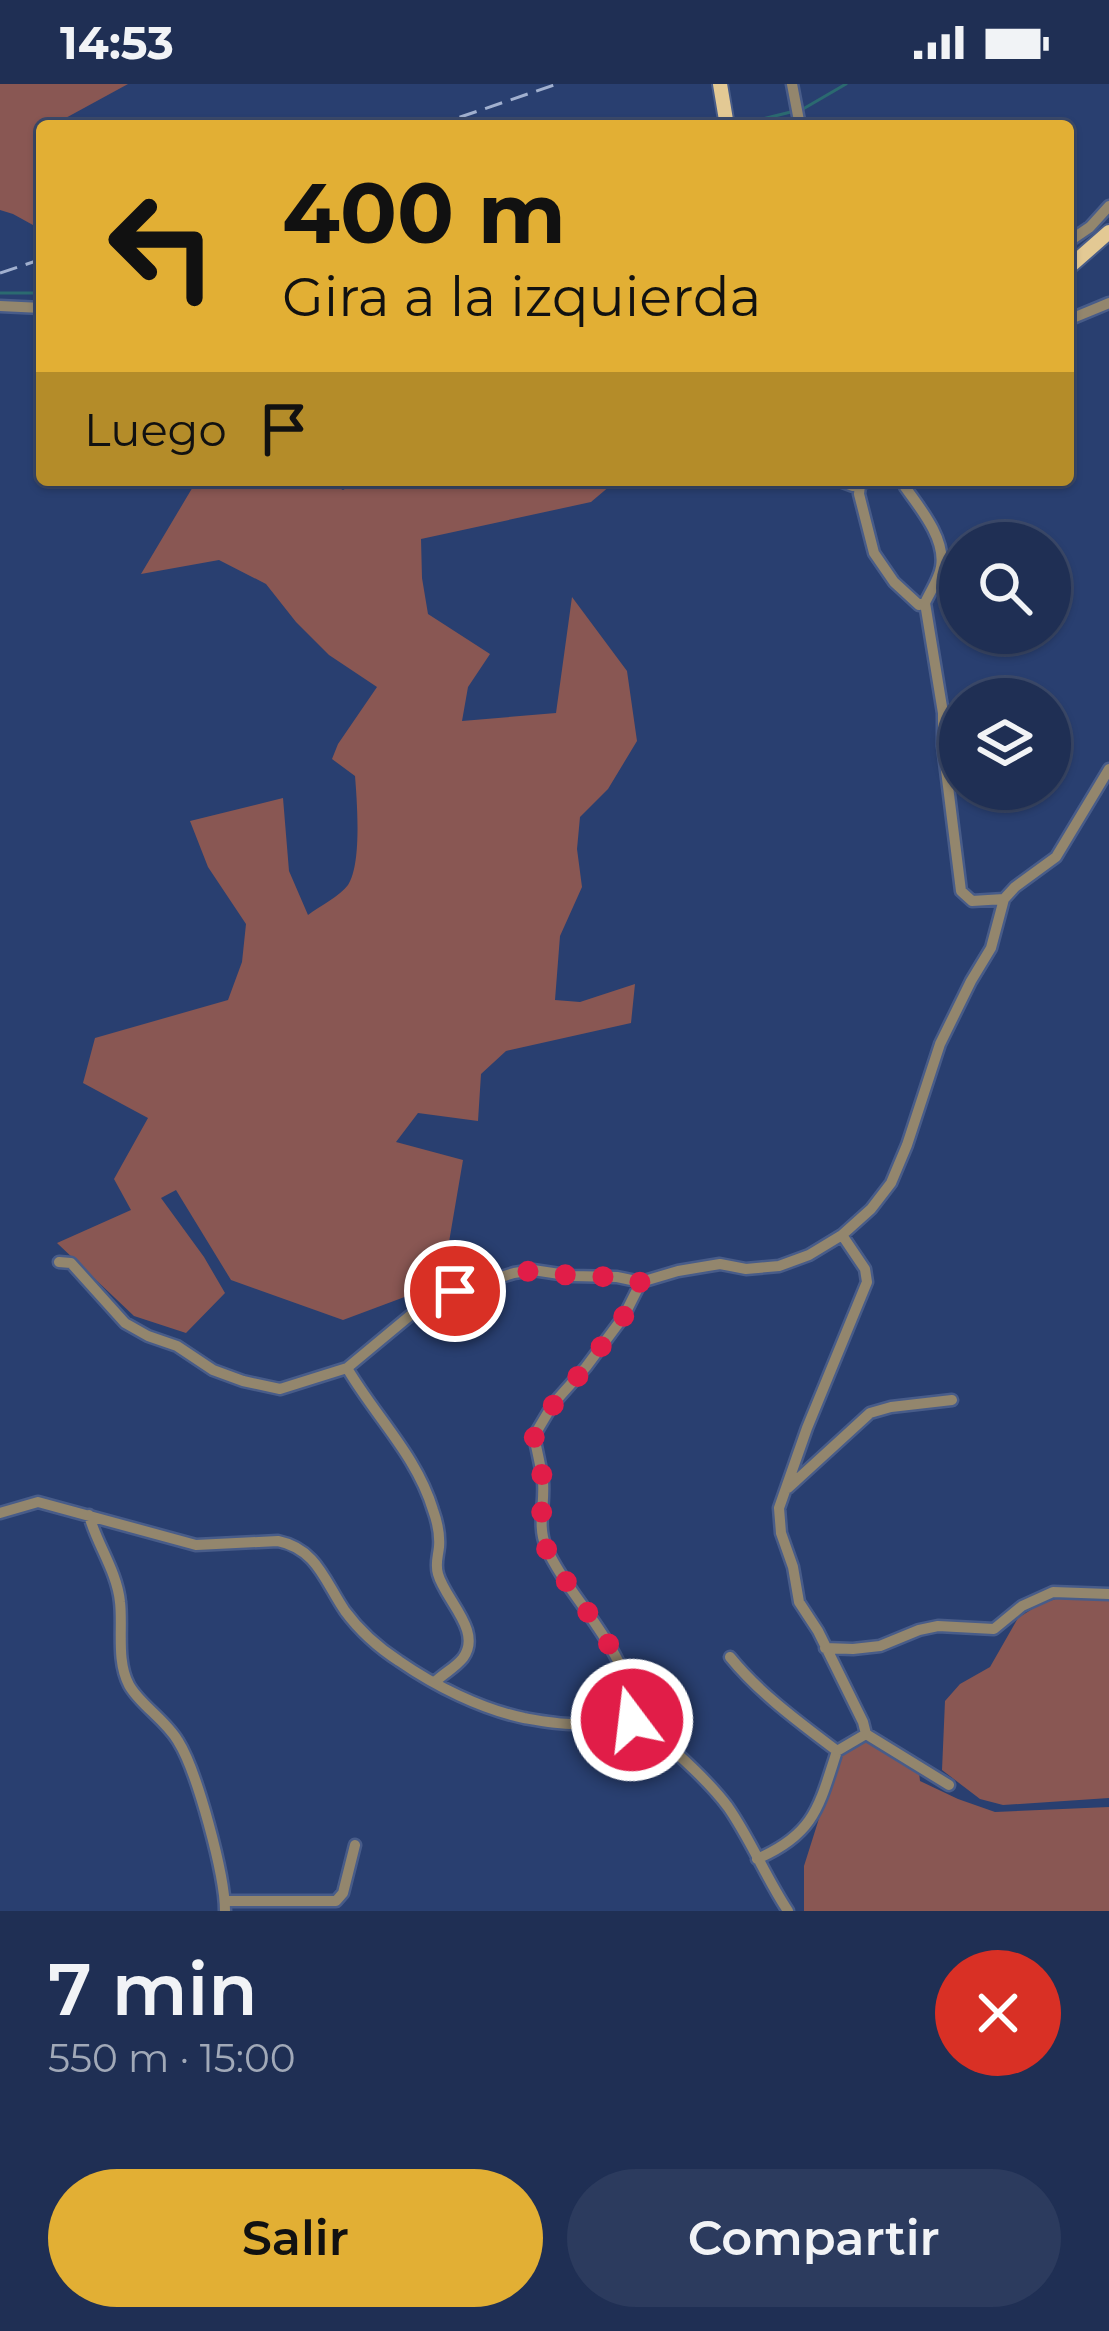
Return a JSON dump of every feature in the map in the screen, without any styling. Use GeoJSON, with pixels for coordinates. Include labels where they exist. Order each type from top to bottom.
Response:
{"type":"FeatureCollection","features":[{"type":"Feature","properties":{"kind":"main road"},"geometry":{"type":"LineString","coordinates":[[720,84],[727,120]]}},
{"type":"Feature","properties":{"kind":"main road"},"geometry":{"type":"LineString","coordinates":[[1074,263],[1109,232]]}},
{"type":"Feature","properties":{"kind":"street"},"geometry":{"type":"LineString","coordinates":[[794,90],[799,120]]}},
{"type":"Feature","properties":{"kind":"street"},"geometry":{"type":"LineString","coordinates":[[1074,238],[1109,206]]}},
{"type":"Feature","properties":{"kind":"street"},"geometry":{"type":"LineString","coordinates":[[1074,318],[1109,303]]}},
{"type":"Feature","properties":{"kind":"street"},"geometry":{"type":"LineString","coordinates":[[0,306],[36,308]]}},
{"type":"Feature","properties":{"kind":"street"},"geometry":{"type":"LineString","coordinates":[[864,486],[859,494],[874,553],[894,582],[919,605],[925,603]]}},
{"type":"Feature","properties":{"kind":"street"},"geometry":{"type":"LineString","coordinates":[[906,486],[940,550],[941,568],[925,603],[943,713],[962,891],[972,901],[1004,899]]}},
{"type":"Feature","properties":{"kind":"street"},"geometry":{"type":"LineString","coordinates":[[59,1262],[71,1263],[125,1323],[177,1346],[213,1370],[280,1389],[347,1368],[430,1299],[480,1283],[533,1270],[640,1282],[720,1264],[746,1269],[779,1266],[809,1255],[842,1235],[891,1183],[940,1044],[991,948],[1004,899],[1056,857],[1109,769]]}},
{"type":"Feature","properties":{"kind":"street"},"geometry":{"type":"LineString","coordinates":[[842,1235],[866,1269],[867,1282],[785,1490],[779,1508],[781,1533],[799,1602],[866,1734],[950,1785]]}},
{"type":"Feature","properties":{"kind":"street"},"geometry":{"type":"LineString","coordinates":[[632,1720],[626,1682],[609,1647],[543,1541],[544,1486],[534,1436],[624,1316],[640,1282]]}},
{"type":"Feature","properties":{"kind":"street"},"geometry":{"type":"LineString","coordinates":[[347,1368],[422,1482],[440,1542],[439,1578],[467,1629],[467,1653],[435,1682]]}},
{"type":"Feature","properties":{"kind":"street"},"geometry":{"type":"LineString","coordinates":[[785,1490],[870,1413],[952,1400]]}},
{"type":"Feature","properties":{"kind":"street"},"geometry":{"type":"LineString","coordinates":[[0,1513],[38,1502],[196,1545],[289,1543],[318,1565],[359,1628],[387,1653],[435,1682],[476,1703],[522,1718],[573,1724],[617,1718],[632,1720],[655,1735],[728,1807],[788,1911]]}},
{"type":"Feature","properties":{"kind":"street"},"geometry":{"type":"LineString","coordinates":[[89,1515],[120,1597],[126,1679],[159,1714],[187,1755],[225,1906],[336,1900],[343,1893],[355,1845]]}},
{"type":"Feature","properties":{"kind":"street"},"geometry":{"type":"LineString","coordinates":[[825,1648],[880,1646],[938,1626],[994,1629],[1022,1606],[1053,1592],[1109,1594]]}},
{"type":"Feature","properties":{"kind":"street"},"geometry":{"type":"LineString","coordinates":[[730,1658],[787,1712],[837,1750]]}},
{"type":"Feature","properties":{"kind":"street"},"geometry":{"type":"LineString","coordinates":[[757,1859],[801,1834],[819,1805],[837,1750],[866,1734]]}},
{"type":"Feature","properties":{"kind":"shaded area"},"geometry":{"type":"Polygon","coordinates":[[[0,84],[128,84],[62,120],[36,120],[36,227],[0,210],[0,84]]]}},
{"type":"Feature","properties":{"kind":"shaded area"},"geometry":{"type":"Polygon","coordinates":[[[193,486],[335,486],[343,490],[350,486],[610,486],[591,502],[421,539],[422,578],[428,614],[490,654],[468,687],[462,721],[556,713],[572,597],[627,671],[637,741],[608,789],[580,817],[577,849],[582,887],[560,936],[555,1000],[580,1002],[635,984],[631,1023],[506,1051],[481,1074],[478,1121],[418,1113],[396,1142],[463,1160],[442,1283],[343,1320],[231,1280],[176,1190],[161,1198],[225,1293],[186,1333],[134,1316],[57,1243],[131,1210],[114,1179],[148,1118],[83,1083],[95,1038],[228,1000],[242,962],[246,924],[208,867],[190,821],[283,798],[289,871],[308,915],[348,885],[357,848],[355,776],[332,759],[377,687],[329,655],[266,584],[219,560],[141,574],[193,486]]]}},
{"type":"Feature","properties":{"kind":"shaded area"},"geometry":{"type":"Polygon","coordinates":[[[1062,1597],[1109,1599],[1109,1798],[1003,1805],[980,1799],[942,1770],[945,1701],[960,1684],[990,1667],[1018,1618],[1062,1597]]]}},
{"type":"Feature","properties":{"kind":"shaded area"},"geometry":{"type":"Polygon","coordinates":[[[866,1739],[919,1772],[920,1781],[995,1812],[1109,1807],[1109,1911],[804,1911],[804,1866],[840,1752],[866,1739]]]}},
{"type":"Feature","properties":{"kind":"waterway"},"geometry":{"type":"LineString","coordinates":[[758,120],[803,109],[846,84]]}},
{"type":"Feature","properties":{"kind":"waterway"},"geometry":{"type":"LineString","coordinates":[[0,293],[36,293]]}},
{"type":"Feature","properties":{"kind":"railway"},"geometry":{"type":"LineString","coordinates":[[452,120],[557,84]]}},
{"type":"Feature","properties":{"kind":"railway"},"geometry":{"type":"LineString","coordinates":[[0,273],[36,261]]}},
{"type":"Feature","properties":{"kind":"route"},"geometry":{"type":"LineString","coordinates":[[455,1291],[533,1270],[640,1282],[624,1316],[534,1436],[544,1486],[543,1541],[600,1630],[626,1682],[632,1720]]}}]}
